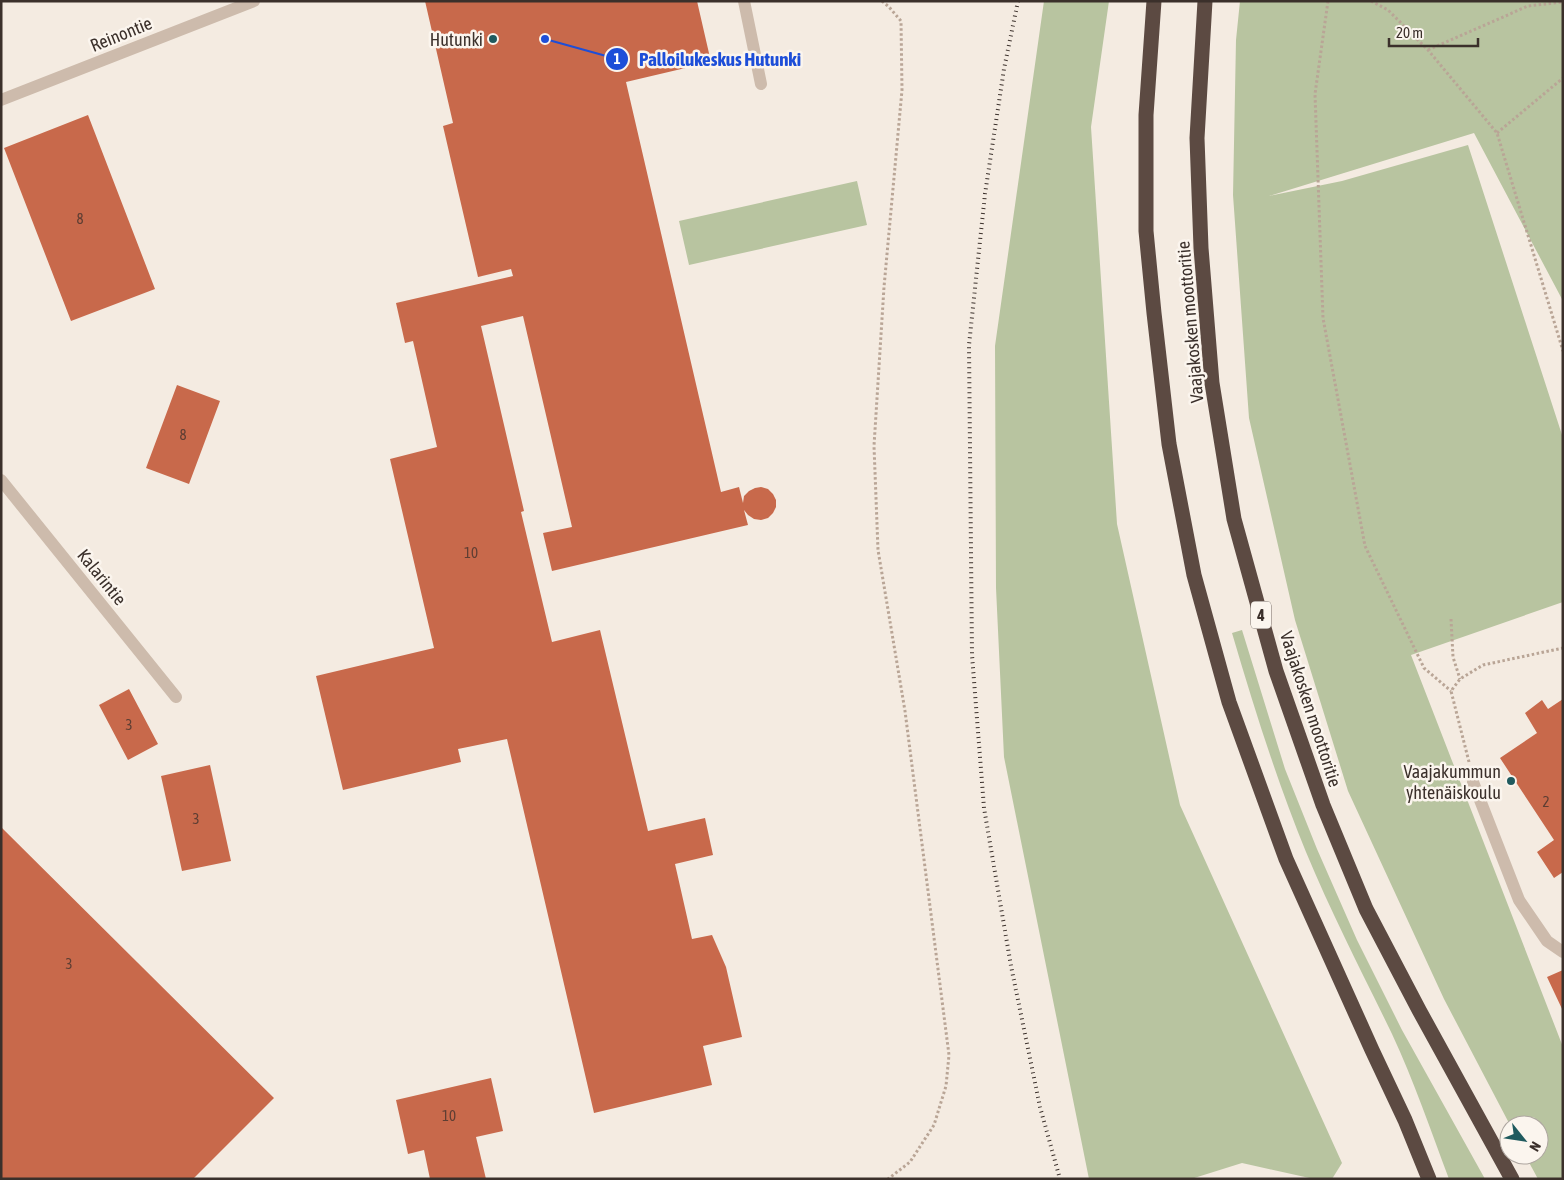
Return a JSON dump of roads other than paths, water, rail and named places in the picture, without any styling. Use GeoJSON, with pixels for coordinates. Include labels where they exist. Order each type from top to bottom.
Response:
{"type":"FeatureCollection","features":[{"type":"Feature","properties":{"kind":"highway","name":"Vaajakosken moottoritie"},"geometry":{"type":"LineString","coordinates":[[1154,1],[1146,115],[1146,231],[1169,444],[1194,575],[1229,702],[1286,860],[1430,1179]]}},
{"type":"Feature","properties":{"kind":"highway","name":"Vaajakosken moottoritie"},"geometry":{"type":"LineString","coordinates":[[1206,1],[1197,138],[1201,248],[1212,383],[1234,518],[1276,671],[1323,805],[1366,909],[1512,1179]]}},
{"type":"Feature","properties":{"kind":"street","name":"Reinontie"},"geometry":{"type":"LineString","coordinates":[[1,100],[254,1]]}},
{"type":"Feature","properties":{"kind":"street"},"geometry":{"type":"LineString","coordinates":[[744,1],[761,84]]}},
{"type":"Feature","properties":{"kind":"street","name":"Kalarintie"},"geometry":{"type":"LineString","coordinates":[[1,480],[176,697]]}},
{"type":"Feature","properties":{"kind":"street"},"geometry":{"type":"LineString","coordinates":[[1473,782],[1520,900],[1547,941],[1563,952]]}},
{"type":"Feature","properties":{"kind":"railway"},"geometry":{"type":"LineString","coordinates":[[1018,1],[1004,69],[985,194],[969,345],[972,655],[984,808],[1011,966],[1040,1107],[1060,1179]]}},
{"type":"Feature","properties":{"kind":"place","name":"Hutunki"},"geometry":{"type":"Point","coordinates":[493,39]}},
{"type":"Feature","properties":{"kind":"place","name":"Palloilukeskus Hutunki"},"geometry":{"type":"Point","coordinates":[545,39]}},
{"type":"Feature","properties":{"kind":"place","name":"Vaajakummun yhtenäiskoulu"},"geometry":{"type":"Point","coordinates":[1511,781]}}]}
